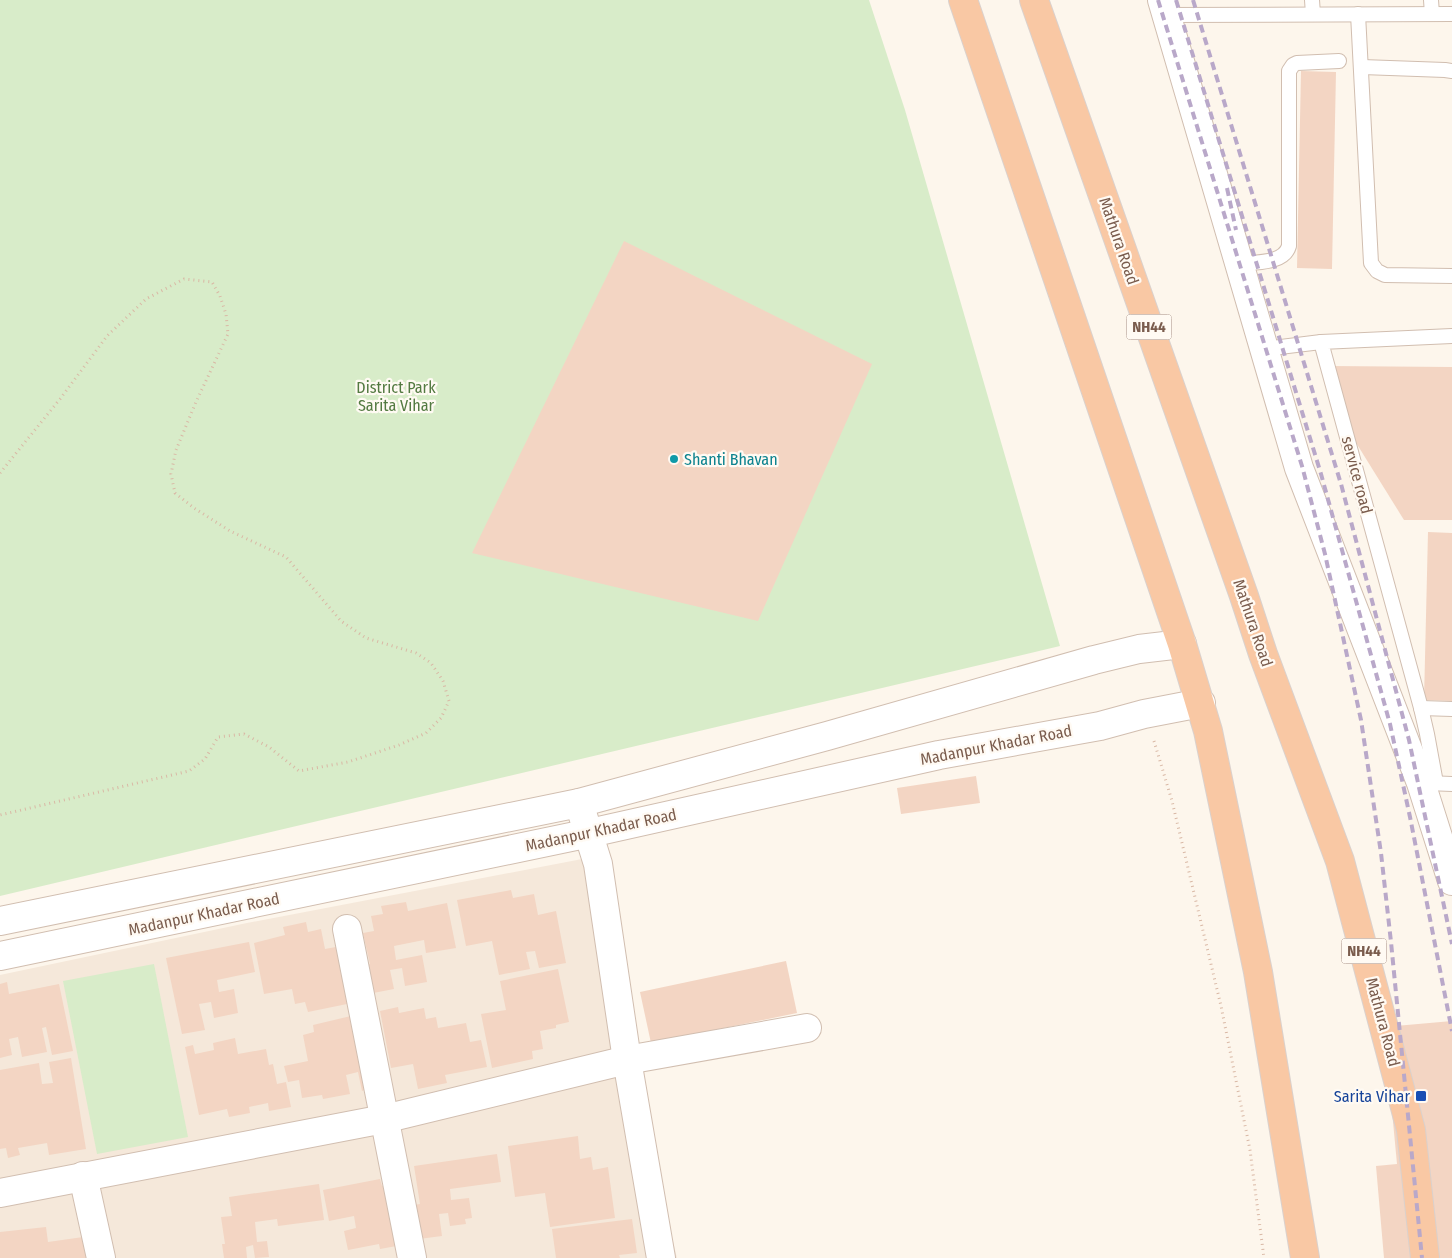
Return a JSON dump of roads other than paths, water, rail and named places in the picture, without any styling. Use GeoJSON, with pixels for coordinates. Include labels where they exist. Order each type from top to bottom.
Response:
{"type":"FeatureCollection","features":[{"type":"Feature","properties":{"kind":"highway"},"geometry":{"type":"LineString","coordinates":[[963,0],[1201,703],[1258,972],[1305,1258]]}},
{"type":"Feature","properties":{"kind":"highway","name":"Mathura Road"},"geometry":{"type":"LineString","coordinates":[[1034,0],[1263,654],[1340,861],[1411,1130],[1425,1258]]}},
{"type":"Feature","properties":{"kind":"street"},"geometry":{"type":"LineString","coordinates":[[1164,8],[1299,468],[1428,783],[1452,881]]}},
{"type":"Feature","properties":{"kind":"street","name":"Madanpur Khadar Road"},"geometry":{"type":"LineString","coordinates":[[0,922],[579,803],[827,736],[1094,660],[1139,649],[1182,644]]}},
{"type":"Feature","properties":{"kind":"street","name":"Madanpur Khadar Road"},"geometry":{"type":"LineString","coordinates":[[0,956],[590,833],[939,755],[1100,726],[1144,714],[1201,703]]}},
{"type":"Feature","properties":{"kind":"street"},"geometry":{"type":"LineString","coordinates":[[579,803],[590,833],[598,864],[627,1060],[661,1258]]}},
{"type":"Feature","properties":{"kind":"street"},"geometry":{"type":"LineString","coordinates":[[347,929],[412,1258]]}},
{"type":"Feature","properties":{"kind":"street"},"geometry":{"type":"LineString","coordinates":[[0,1193],[384,1119],[627,1060],[807,1028]]}},
{"type":"Feature","properties":{"kind":"street"},"geometry":{"type":"LineString","coordinates":[[84,1176],[101,1258]]}},
{"type":"Feature","properties":{"kind":"lane"},"geometry":{"type":"LineString","coordinates":[[1312,0],[1312,14]]}},
{"type":"Feature","properties":{"kind":"lane"},"geometry":{"type":"LineString","coordinates":[[1164,8],[1358,14],[1431,7],[1452,14]]}},
{"type":"Feature","properties":{"kind":"lane"},"geometry":{"type":"LineString","coordinates":[[1358,14],[1371,263],[1377,271],[1385,275],[1452,276]]}},
{"type":"Feature","properties":{"kind":"lane"},"geometry":{"type":"LineString","coordinates":[[1239,264],[1280,258],[1286,254],[1289,246],[1289,71],[1296,63],[1338,61]]}},
{"type":"Feature","properties":{"kind":"lane"},"geometry":{"type":"LineString","coordinates":[[1362,67],[1452,71]]}},
{"type":"Feature","properties":{"kind":"lane"},"geometry":{"type":"LineString","coordinates":[[1264,349],[1321,342],[1452,336]]}},
{"type":"Feature","properties":{"kind":"lane","name":"service road"},"geometry":{"type":"LineString","coordinates":[[1321,342],[1421,708],[1427,734],[1428,783]]}},
{"type":"Feature","properties":{"kind":"lane"},"geometry":{"type":"LineString","coordinates":[[1421,708],[1452,709]]}},
{"type":"Feature","properties":{"kind":"lane"},"geometry":{"type":"LineString","coordinates":[[1428,783],[1452,784]]}},
{"type":"Feature","properties":{"kind":"railway"},"geometry":{"type":"LineString","coordinates":[[1158,0],[1302,466],[1325,554],[1361,720],[1381,853],[1422,1258]]}},
{"type":"Feature","properties":{"kind":"railway"},"geometry":{"type":"LineString","coordinates":[[1176,0],[1321,474],[1390,724],[1452,1031]]}},
{"type":"Feature","properties":{"kind":"railway"},"geometry":{"type":"LineString","coordinates":[[1193,0],[1341,484],[1409,740],[1452,944]]}},
{"type":"Feature","properties":{"kind":"railway"},"geometry":{"type":"LineString","coordinates":[[1227,188],[1236,230]]}},
{"type":"Feature","properties":{"kind":"place","name":"Shanti Bhavan"},"geometry":{"type":"Point","coordinates":[674,459]}},
{"type":"Feature","properties":{"kind":"place","name":"Sarita Vihar"},"geometry":{"type":"Point","coordinates":[1421,1096]}},
{"type":"Feature","properties":{"kind":"park label","name":"District Park Sarita Vihar"},"geometry":{"type":"Point","coordinates":[396,396]}}]}
